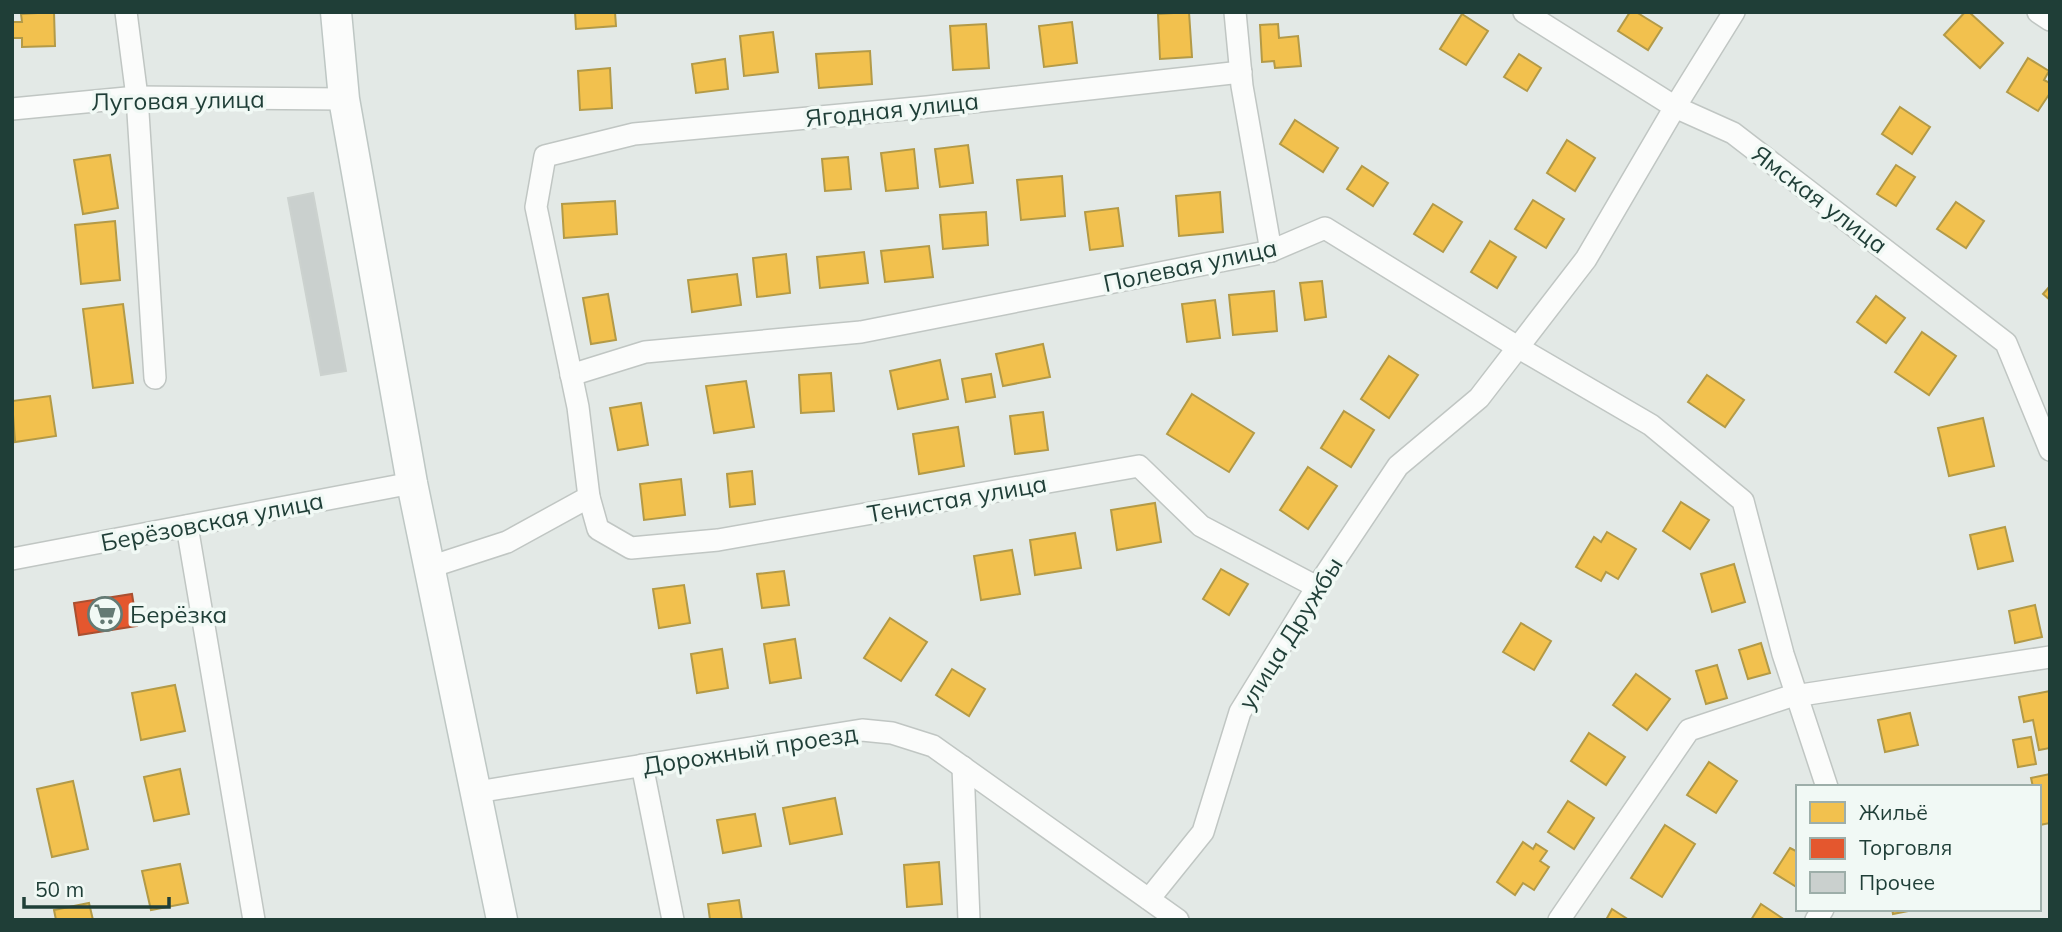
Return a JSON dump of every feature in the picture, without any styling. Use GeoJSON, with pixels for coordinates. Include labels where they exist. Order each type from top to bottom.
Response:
{"type":"FeatureCollection","features":[{"type":"Feature","properties":{"kind":"main road"},"geometry":{"type":"LineString","coordinates":[[336,12],[344,99],[412,483],[502,920]]}},
{"type":"Feature","properties":{"kind":"street"},"geometry":{"type":"LineString","coordinates":[[126,12],[137,97],[155,378]]}},
{"type":"Feature","properties":{"kind":"street"},"geometry":{"type":"LineString","coordinates":[[1235,12],[1241,72],[1271,251]]}},
{"type":"Feature","properties":{"kind":"street","name":"Ямская улица"},"geometry":{"type":"LineString","coordinates":[[1524,12],[1675,107],[1732,133],[2006,343],[2050,450]]}},
{"type":"Feature","properties":{"kind":"street","name":"улица Дружбы"},"geometry":{"type":"LineString","coordinates":[[1149,899],[1203,832],[1240,712],[1317,587],[1398,466],[1479,398],[1586,259],[1734,12]]}},
{"type":"Feature","properties":{"kind":"street"},"geometry":{"type":"LineString","coordinates":[[2038,12],[2050,20]]}},
{"type":"Feature","properties":{"kind":"street","name":"Ягодная улица"},"geometry":{"type":"LineString","coordinates":[[570,375],[536,206],[545,156],[634,134],[927,107],[1241,72]]}},
{"type":"Feature","properties":{"kind":"street","name":"Луговая улица"},"geometry":{"type":"LineString","coordinates":[[12,109],[137,97],[344,99]]}},
{"type":"Feature","properties":{"kind":"street","name":"Полевая улица"},"geometry":{"type":"LineString","coordinates":[[570,375],[645,352],[861,332],[1271,251],[1325,229],[1651,425],[1743,501],[1793,696]]}},
{"type":"Feature","properties":{"kind":"street"},"geometry":{"type":"LineString","coordinates":[[430,567],[507,542],[589,496],[578,407],[570,375]]}},
{"type":"Feature","properties":{"kind":"street","name":"Тенистая улица"},"geometry":{"type":"LineString","coordinates":[[589,496],[598,529],[632,548],[718,540],[1139,466],[1201,526],[1317,587]]}},
{"type":"Feature","properties":{"kind":"street","name":"Берёзовская улица"},"geometry":{"type":"LineString","coordinates":[[12,559],[412,483]]}},
{"type":"Feature","properties":{"kind":"street"},"geometry":{"type":"LineString","coordinates":[[187,526],[254,920]]}},
{"type":"Feature","properties":{"kind":"street"},"geometry":{"type":"LineString","coordinates":[[1559,920],[1689,730],[1793,696],[2050,657]]}},
{"type":"Feature","properties":{"kind":"street"},"geometry":{"type":"LineString","coordinates":[[1793,696],[1826,785]]}},
{"type":"Feature","properties":{"kind":"street","name":"Дорожный проезд"},"geometry":{"type":"LineString","coordinates":[[477,792],[862,730],[892,733],[933,746],[1178,920]]}},
{"type":"Feature","properties":{"kind":"street"},"geometry":{"type":"LineString","coordinates":[[642,765],[673,920]]}},
{"type":"Feature","properties":{"kind":"street"},"geometry":{"type":"LineString","coordinates":[[963,767],[969,920]]}},
{"type":"Feature","properties":{"kind":"building: Жильё"},"geometry":{"type":"Polygon","coordinates":[[[54,12],[55,46],[22,47],[22,38],[12,38],[12,22],[22,22],[21,14],[54,12]]]}},
{"type":"Feature","properties":{"kind":"building: Жильё"},"geometry":{"type":"Polygon","coordinates":[[[575,12],[615,12],[616,26],[576,29],[575,12]]]}},
{"type":"Feature","properties":{"kind":"building: Жильё"},"geometry":{"type":"Polygon","coordinates":[[[1189,12],[1192,57],[1160,59],[1158,14],[1189,12]]]}},
{"type":"Feature","properties":{"kind":"building: Жильё"},"geometry":{"type":"Polygon","coordinates":[[[1630,12],[1636,12],[1662,28],[1648,50],[1618,31],[1630,12]]]}},
{"type":"Feature","properties":{"kind":"building: Жильё"},"geometry":{"type":"Polygon","coordinates":[[[1965,12],[1969,12],[2003,43],[1980,68],[1944,35],[1965,12]]]}},
{"type":"Feature","properties":{"kind":"building: Жильё"},"geometry":{"type":"Polygon","coordinates":[[[1462,14],[1488,31],[1466,65],[1440,49],[1462,14]]]}},
{"type":"Feature","properties":{"kind":"building: Жильё"},"geometry":{"type":"Polygon","coordinates":[[[1072,22],[1077,63],[1044,67],[1039,26],[1072,22]]]}},
{"type":"Feature","properties":{"kind":"building: Жильё"},"geometry":{"type":"Polygon","coordinates":[[[986,24],[989,68],[953,70],[950,26],[986,24]]]}},
{"type":"Feature","properties":{"kind":"building: Жильё"},"geometry":{"type":"Polygon","coordinates":[[[1278,24],[1279,38],[1298,36],[1301,66],[1275,68],[1274,61],[1262,62],[1260,25],[1278,24]]]}},
{"type":"Feature","properties":{"kind":"building: Жильё"},"geometry":{"type":"Polygon","coordinates":[[[773,32],[778,72],[744,76],[740,36],[773,32]]]}},
{"type":"Feature","properties":{"kind":"building: Жильё"},"geometry":{"type":"Polygon","coordinates":[[[870,51],[872,84],[819,88],[816,54],[870,51]]]}},
{"type":"Feature","properties":{"kind":"building: Жильё"},"geometry":{"type":"Polygon","coordinates":[[[1519,54],[1541,68],[1527,91],[1504,77],[1519,54]]]}},
{"type":"Feature","properties":{"kind":"building: Жильё"},"geometry":{"type":"Polygon","coordinates":[[[2028,58],[2049,71],[2044,80],[2050,83],[2050,93],[2038,111],[2007,92],[2028,58]]]}},
{"type":"Feature","properties":{"kind":"building: Жильё"},"geometry":{"type":"Polygon","coordinates":[[[725,59],[728,89],[696,93],[692,64],[725,59]]]}},
{"type":"Feature","properties":{"kind":"building: Жильё"},"geometry":{"type":"Polygon","coordinates":[[[610,68],[612,108],[580,110],[578,71],[610,68]]]}},
{"type":"Feature","properties":{"kind":"building: Жильё"},"geometry":{"type":"Polygon","coordinates":[[[1900,107],[1930,127],[1912,154],[1882,134],[1900,107]]]}},
{"type":"Feature","properties":{"kind":"building: Жильё"},"geometry":{"type":"Polygon","coordinates":[[[1295,120],[1338,148],[1323,172],[1280,144],[1295,120]]]}},
{"type":"Feature","properties":{"kind":"building: Жильё"},"geometry":{"type":"Polygon","coordinates":[[[1567,140],[1595,158],[1575,191],[1547,173],[1567,140]]]}},
{"type":"Feature","properties":{"kind":"building: Жильё"},"geometry":{"type":"Polygon","coordinates":[[[968,145],[973,183],[940,187],[935,149],[968,145]]]}},
{"type":"Feature","properties":{"kind":"building: Жильё"},"geometry":{"type":"Polygon","coordinates":[[[914,149],[918,188],[886,191],[881,153],[914,149]]]}},
{"type":"Feature","properties":{"kind":"building: Жильё"},"geometry":{"type":"Polygon","coordinates":[[[110,155],[118,208],[83,214],[74,160],[110,155]]]}},
{"type":"Feature","properties":{"kind":"building: Жильё"},"geometry":{"type":"Polygon","coordinates":[[[848,157],[851,189],[825,191],[822,159],[848,157]]]}},
{"type":"Feature","properties":{"kind":"building: Жильё"},"geometry":{"type":"Polygon","coordinates":[[[1896,165],[1915,177],[1896,206],[1877,194],[1896,165]]]}},
{"type":"Feature","properties":{"kind":"building: Жильё"},"geometry":{"type":"Polygon","coordinates":[[[1362,166],[1388,183],[1373,206],[1347,189],[1362,166]]]}},
{"type":"Feature","properties":{"kind":"building: Жильё"},"geometry":{"type":"Polygon","coordinates":[[[1062,176],[1065,216],[1021,220],[1017,180],[1062,176]]]}},
{"type":"Feature","properties":{"kind":"building: Жильё"},"geometry":{"type":"Polygon","coordinates":[[[1220,192],[1223,232],[1179,236],[1176,196],[1220,192]]]}},
{"type":"Feature","properties":{"kind":"building: Жильё"},"geometry":{"type":"Polygon","coordinates":[[[1533,200],[1564,219],[1546,248],[1515,229],[1533,200]]]}},
{"type":"Feature","properties":{"kind":"building: Жильё"},"geometry":{"type":"Polygon","coordinates":[[[615,201],[617,234],[564,238],[562,204],[615,201]]]}},
{"type":"Feature","properties":{"kind":"building: Жильё"},"geometry":{"type":"Polygon","coordinates":[[[1956,202],[1984,221],[1966,248],[1937,229],[1956,202]]]}},
{"type":"Feature","properties":{"kind":"building: Жильё"},"geometry":{"type":"Polygon","coordinates":[[[1433,204],[1462,222],[1443,252],[1414,234],[1433,204]]]}},
{"type":"Feature","properties":{"kind":"building: Жильё"},"geometry":{"type":"Polygon","coordinates":[[[1118,208],[1123,246],[1090,250],[1085,212],[1118,208]]]}},
{"type":"Feature","properties":{"kind":"building: Жильё"},"geometry":{"type":"Polygon","coordinates":[[[986,212],[988,245],[943,249],[940,215],[986,212]]]}},
{"type":"Feature","properties":{"kind":"building: Жильё"},"geometry":{"type":"Polygon","coordinates":[[[115,221],[120,280],[81,284],[75,225],[115,221]]]}},
{"type":"Feature","properties":{"kind":"building: Жильё"},"geometry":{"type":"Polygon","coordinates":[[[1490,241],[1516,257],[1497,288],[1471,272],[1490,241]]]}},
{"type":"Feature","properties":{"kind":"building: Жильё"},"geometry":{"type":"Polygon","coordinates":[[[929,246],[933,277],[885,282],[881,251],[929,246]]]}},
{"type":"Feature","properties":{"kind":"building: Жильё"},"geometry":{"type":"Polygon","coordinates":[[[864,252],[868,283],[820,288],[817,257],[864,252]]]}},
{"type":"Feature","properties":{"kind":"building: Жильё"},"geometry":{"type":"Polygon","coordinates":[[[786,254],[790,293],[757,297],[753,258],[786,254]]]}},
{"type":"Feature","properties":{"kind":"building: Жильё"},"geometry":{"type":"Polygon","coordinates":[[[737,274],[741,305],[692,312],[688,280],[737,274]]]}},
{"type":"Feature","properties":{"kind":"building: Жильё"},"geometry":{"type":"Polygon","coordinates":[[[1322,281],[1326,317],[1305,320],[1300,283],[1322,281]]]}},
{"type":"Feature","properties":{"kind":"building: Жильё"},"geometry":{"type":"Polygon","coordinates":[[[2050,286],[2050,300],[2043,294],[2050,286]]]}},
{"type":"Feature","properties":{"kind":"building: Жильё"},"geometry":{"type":"Polygon","coordinates":[[[1274,291],[1277,331],[1233,335],[1229,295],[1274,291]]]}},
{"type":"Feature","properties":{"kind":"building: Жильё"},"geometry":{"type":"Polygon","coordinates":[[[608,294],[616,340],[591,344],[583,298],[608,294]]]}},
{"type":"Feature","properties":{"kind":"building: Жильё"},"geometry":{"type":"Polygon","coordinates":[[[1876,296],[1905,318],[1886,343],[1857,322],[1876,296]]]}},
{"type":"Feature","properties":{"kind":"building: Жильё"},"geometry":{"type":"Polygon","coordinates":[[[1215,300],[1220,338],[1187,342],[1182,304],[1215,300]]]}},
{"type":"Feature","properties":{"kind":"building: Жильё"},"geometry":{"type":"Polygon","coordinates":[[[123,304],[133,383],[93,388],[83,309],[123,304]]]}},
{"type":"Feature","properties":{"kind":"building: Жильё"},"geometry":{"type":"Polygon","coordinates":[[[1922,332],[1956,356],[1929,395],[1895,372],[1922,332]]]}},
{"type":"Feature","properties":{"kind":"building: Жильё"},"geometry":{"type":"Polygon","coordinates":[[[1043,344],[1050,377],[1003,386],[996,354],[1043,344]]]}},
{"type":"Feature","properties":{"kind":"building: Жильё"},"geometry":{"type":"Polygon","coordinates":[[[1389,356],[1418,375],[1389,418],[1361,399],[1389,356]]]}},
{"type":"Feature","properties":{"kind":"building: Жильё"},"geometry":{"type":"Polygon","coordinates":[[[940,360],[948,399],[898,409],[890,371],[940,360]]]}},
{"type":"Feature","properties":{"kind":"building: Жильё"},"geometry":{"type":"Polygon","coordinates":[[[831,373],[834,411],[801,413],[799,375],[831,373]]]}},
{"type":"Feature","properties":{"kind":"building: Жильё"},"geometry":{"type":"Polygon","coordinates":[[[991,374],[995,397],[966,402],[962,379],[991,374]]]}},
{"type":"Feature","properties":{"kind":"building: Жильё"},"geometry":{"type":"Polygon","coordinates":[[[1707,375],[1744,400],[1725,427],[1688,402],[1707,375]]]}},
{"type":"Feature","properties":{"kind":"building: Жильё"},"geometry":{"type":"Polygon","coordinates":[[[746,381],[754,427],[714,433],[706,386],[746,381]]]}},
{"type":"Feature","properties":{"kind":"building: Жильё"},"geometry":{"type":"Polygon","coordinates":[[[1192,394],[1254,433],[1229,472],[1167,434],[1192,394]]]}},
{"type":"Feature","properties":{"kind":"building: Жильё"},"geometry":{"type":"Polygon","coordinates":[[[50,396],[56,436],[15,442],[12,401],[50,396]]]}},
{"type":"Feature","properties":{"kind":"building: Жильё"},"geometry":{"type":"Polygon","coordinates":[[[641,403],[648,445],[618,450],[610,408],[641,403]]]}},
{"type":"Feature","properties":{"kind":"building: Жильё"},"geometry":{"type":"Polygon","coordinates":[[[1344,411],[1374,430],[1351,467],[1321,448],[1344,411]]]}},
{"type":"Feature","properties":{"kind":"building: Жильё"},"geometry":{"type":"Polygon","coordinates":[[[1043,412],[1048,450],[1015,454],[1010,416],[1043,412]]]}},
{"type":"Feature","properties":{"kind":"building: Жильё"},"geometry":{"type":"Polygon","coordinates":[[[1983,418],[1994,466],[1949,476],[1938,428],[1983,418]]]}},
{"type":"Feature","properties":{"kind":"building: Жильё"},"geometry":{"type":"Polygon","coordinates":[[[958,427],[964,466],[919,474],[913,434],[958,427]]]}},
{"type":"Feature","properties":{"kind":"building: Жильё"},"geometry":{"type":"Polygon","coordinates":[[[1308,467],[1337,486],[1308,529],[1280,510],[1308,467]]]}},
{"type":"Feature","properties":{"kind":"building: Жильё"},"geometry":{"type":"Polygon","coordinates":[[[752,471],[755,504],[730,507],[727,474],[752,471]]]}},
{"type":"Feature","properties":{"kind":"building: Жильё"},"geometry":{"type":"Polygon","coordinates":[[[681,479],[685,515],[644,520],[640,484],[681,479]]]}},
{"type":"Feature","properties":{"kind":"building: Жильё"},"geometry":{"type":"Polygon","coordinates":[[[1681,502],[1709,520],[1690,549],[1663,531],[1681,502]]]}},
{"type":"Feature","properties":{"kind":"building: Жильё"},"geometry":{"type":"Polygon","coordinates":[[[1155,503],[1161,542],[1117,550],[1111,510],[1155,503]]]}},
{"type":"Feature","properties":{"kind":"building: Жильё"},"geometry":{"type":"Polygon","coordinates":[[[2005,527],[2013,561],[1978,569],[1970,535],[2005,527]]]}},
{"type":"Feature","properties":{"kind":"building: Жильё"},"geometry":{"type":"Polygon","coordinates":[[[1607,532],[1636,549],[1618,579],[1606,572],[1601,581],[1576,567],[1594,537],[1601,542],[1607,532]]]}},
{"type":"Feature","properties":{"kind":"building: Жильё"},"geometry":{"type":"Polygon","coordinates":[[[1075,533],[1081,568],[1035,575],[1030,540],[1075,533]]]}},
{"type":"Feature","properties":{"kind":"building: Жильё"},"geometry":{"type":"Polygon","coordinates":[[[1012,550],[1020,594],[981,600],[974,556],[1012,550]]]}},
{"type":"Feature","properties":{"kind":"building: Жильё"},"geometry":{"type":"Polygon","coordinates":[[[1734,564],[1745,602],[1712,612],[1701,574],[1734,564]]]}},
{"type":"Feature","properties":{"kind":"building: Жильё"},"geometry":{"type":"Polygon","coordinates":[[[1221,569],[1248,584],[1229,615],[1203,599],[1221,569]]]}},
{"type":"Feature","properties":{"kind":"building: Жильё"},"geometry":{"type":"Polygon","coordinates":[[[784,571],[789,605],[762,608],[757,574],[784,571]]]}},
{"type":"Feature","properties":{"kind":"building: Жильё"},"geometry":{"type":"Polygon","coordinates":[[[684,585],[690,623],[659,628],[653,589],[684,585]]]}},
{"type":"Feature","properties":{"kind":"building: Жильё"},"geometry":{"type":"Polygon","coordinates":[[[2035,605],[2042,637],[2015,643],[2009,611],[2035,605]]]}},
{"type":"Feature","properties":{"kind":"building: Жильё"},"geometry":{"type":"Polygon","coordinates":[[[890,618],[927,642],[901,681],[864,658],[890,618]]]}},
{"type":"Feature","properties":{"kind":"building: Жильё"},"geometry":{"type":"Polygon","coordinates":[[[1521,623],[1551,641],[1534,670],[1503,652],[1521,623]]]}},
{"type":"Feature","properties":{"kind":"building: Жильё"},"geometry":{"type":"Polygon","coordinates":[[[795,639],[801,678],[770,683],[764,644],[795,639]]]}},
{"type":"Feature","properties":{"kind":"building: Жильё"},"geometry":{"type":"Polygon","coordinates":[[[1761,643],[1770,673],[1748,679],[1739,650],[1761,643]]]}},
{"type":"Feature","properties":{"kind":"building: Жильё"},"geometry":{"type":"Polygon","coordinates":[[[722,649],[728,688],[697,693],[691,654],[722,649]]]}},
{"type":"Feature","properties":{"kind":"building: Жильё"},"geometry":{"type":"Polygon","coordinates":[[[1717,665],[1727,698],[1706,704],[1696,671],[1717,665]]]}},
{"type":"Feature","properties":{"kind":"building: Жильё"},"geometry":{"type":"Polygon","coordinates":[[[952,669],[985,689],[969,716],[936,695],[952,669]]]}},
{"type":"Feature","properties":{"kind":"building: Жильё"},"geometry":{"type":"Polygon","coordinates":[[[1636,674],[1670,699],[1647,730],[1613,705],[1636,674]]]}},
{"type":"Feature","properties":{"kind":"building: Жильё"},"geometry":{"type":"Polygon","coordinates":[[[175,685],[185,731],[141,740],[132,693],[175,685]]]}},
{"type":"Feature","properties":{"kind":"building: Жильё"},"geometry":{"type":"Polygon","coordinates":[[[2050,691],[2050,748],[2039,750],[2033,720],[2024,722],[2019,697],[2050,691]]]}},
{"type":"Feature","properties":{"kind":"building: Жильё"},"geometry":{"type":"Polygon","coordinates":[[[1910,713],[1918,745],[1885,752],[1878,720],[1910,713]]]}},
{"type":"Feature","properties":{"kind":"building: Жильё"},"geometry":{"type":"Polygon","coordinates":[[[1589,733],[1625,757],[1606,785],[1571,761],[1589,733]]]}},
{"type":"Feature","properties":{"kind":"building: Жильё"},"geometry":{"type":"Polygon","coordinates":[[[2031,737],[2036,764],[2018,767],[2013,740],[2031,737]]]}},
{"type":"Feature","properties":{"kind":"building: Жильё"},"geometry":{"type":"Polygon","coordinates":[[[1709,762],[1737,781],[1716,813],[1687,795],[1709,762]]]}},
{"type":"Feature","properties":{"kind":"building: Жильё"},"geometry":{"type":"Polygon","coordinates":[[[180,769],[189,814],[154,821],[144,777],[180,769]]]}},
{"type":"Feature","properties":{"kind":"building: Жильё"},"geometry":{"type":"Polygon","coordinates":[[[2050,774],[2050,823],[2041,825],[2041,785],[2033,785],[2031,778],[2050,774]]]}},
{"type":"Feature","properties":{"kind":"building: Жильё"},"geometry":{"type":"Polygon","coordinates":[[[73,781],[88,849],[52,857],[37,789],[73,781]]]}},
{"type":"Feature","properties":{"kind":"building: Жильё"},"geometry":{"type":"Polygon","coordinates":[[[835,798],[842,834],[790,844],[783,808],[835,798]]]}},
{"type":"Feature","properties":{"kind":"building: Жильё"},"geometry":{"type":"Polygon","coordinates":[[[1568,801],[1594,818],[1574,849],[1548,832],[1568,801]]]}},
{"type":"Feature","properties":{"kind":"building: Жильё"},"geometry":{"type":"Polygon","coordinates":[[[755,814],[761,846],[723,853],[717,820],[755,814]]]}},
{"type":"Feature","properties":{"kind":"building: Жильё"},"geometry":{"type":"Polygon","coordinates":[[[1665,825],[1695,844],[1662,897],[1631,878],[1665,825]]]}},
{"type":"Feature","properties":{"kind":"building: Жильё"},"geometry":{"type":"Polygon","coordinates":[[[1523,842],[1533,849],[1536,844],[1547,851],[1540,861],[1549,867],[1534,890],[1523,883],[1515,895],[1497,882],[1523,842]]]}},
{"type":"Feature","properties":{"kind":"building: Жильё"},"geometry":{"type":"Polygon","coordinates":[[[1790,848],[1796,851],[1796,887],[1774,873],[1790,848]]]}},
{"type":"Feature","properties":{"kind":"building: Жильё"},"geometry":{"type":"Polygon","coordinates":[[[939,862],[942,904],[907,907],[904,865],[939,862]]]}},
{"type":"Feature","properties":{"kind":"building: Жильё"},"geometry":{"type":"Polygon","coordinates":[[[180,864],[188,903],[151,910],[142,871],[180,864]]]}},
{"type":"Feature","properties":{"kind":"building: Жильё"},"geometry":{"type":"Polygon","coordinates":[[[739,900],[742,920],[710,920],[708,904],[739,900]]]}},
{"type":"Feature","properties":{"kind":"building: Жильё"},"geometry":{"type":"Polygon","coordinates":[[[89,903],[93,920],[56,920],[54,910],[89,903]]]}},
{"type":"Feature","properties":{"kind":"building: Жильё"},"geometry":{"type":"Polygon","coordinates":[[[1761,904],[1785,920],[1751,920],[1761,904]]]}},
{"type":"Feature","properties":{"kind":"building: Жильё"},"geometry":{"type":"Polygon","coordinates":[[[1612,909],[1629,920],[1606,920],[1612,909]]]}},
{"type":"Feature","properties":{"kind":"building: Торговля","name":"Берёзка"},"geometry":{"type":"Polygon","coordinates":[[[132,594],[137,626],[79,635],[74,603],[132,594]]]}},
{"type":"Feature","properties":{"kind":"building: Прочее"},"geometry":{"type":"Polygon","coordinates":[[[313,193],[346,371],[321,375],[288,198],[313,193]]]}},
{"type":"Feature","properties":{"kind":"place","name":"Берёзка"},"geometry":{"type":"Point","coordinates":[105,614]}}]}
